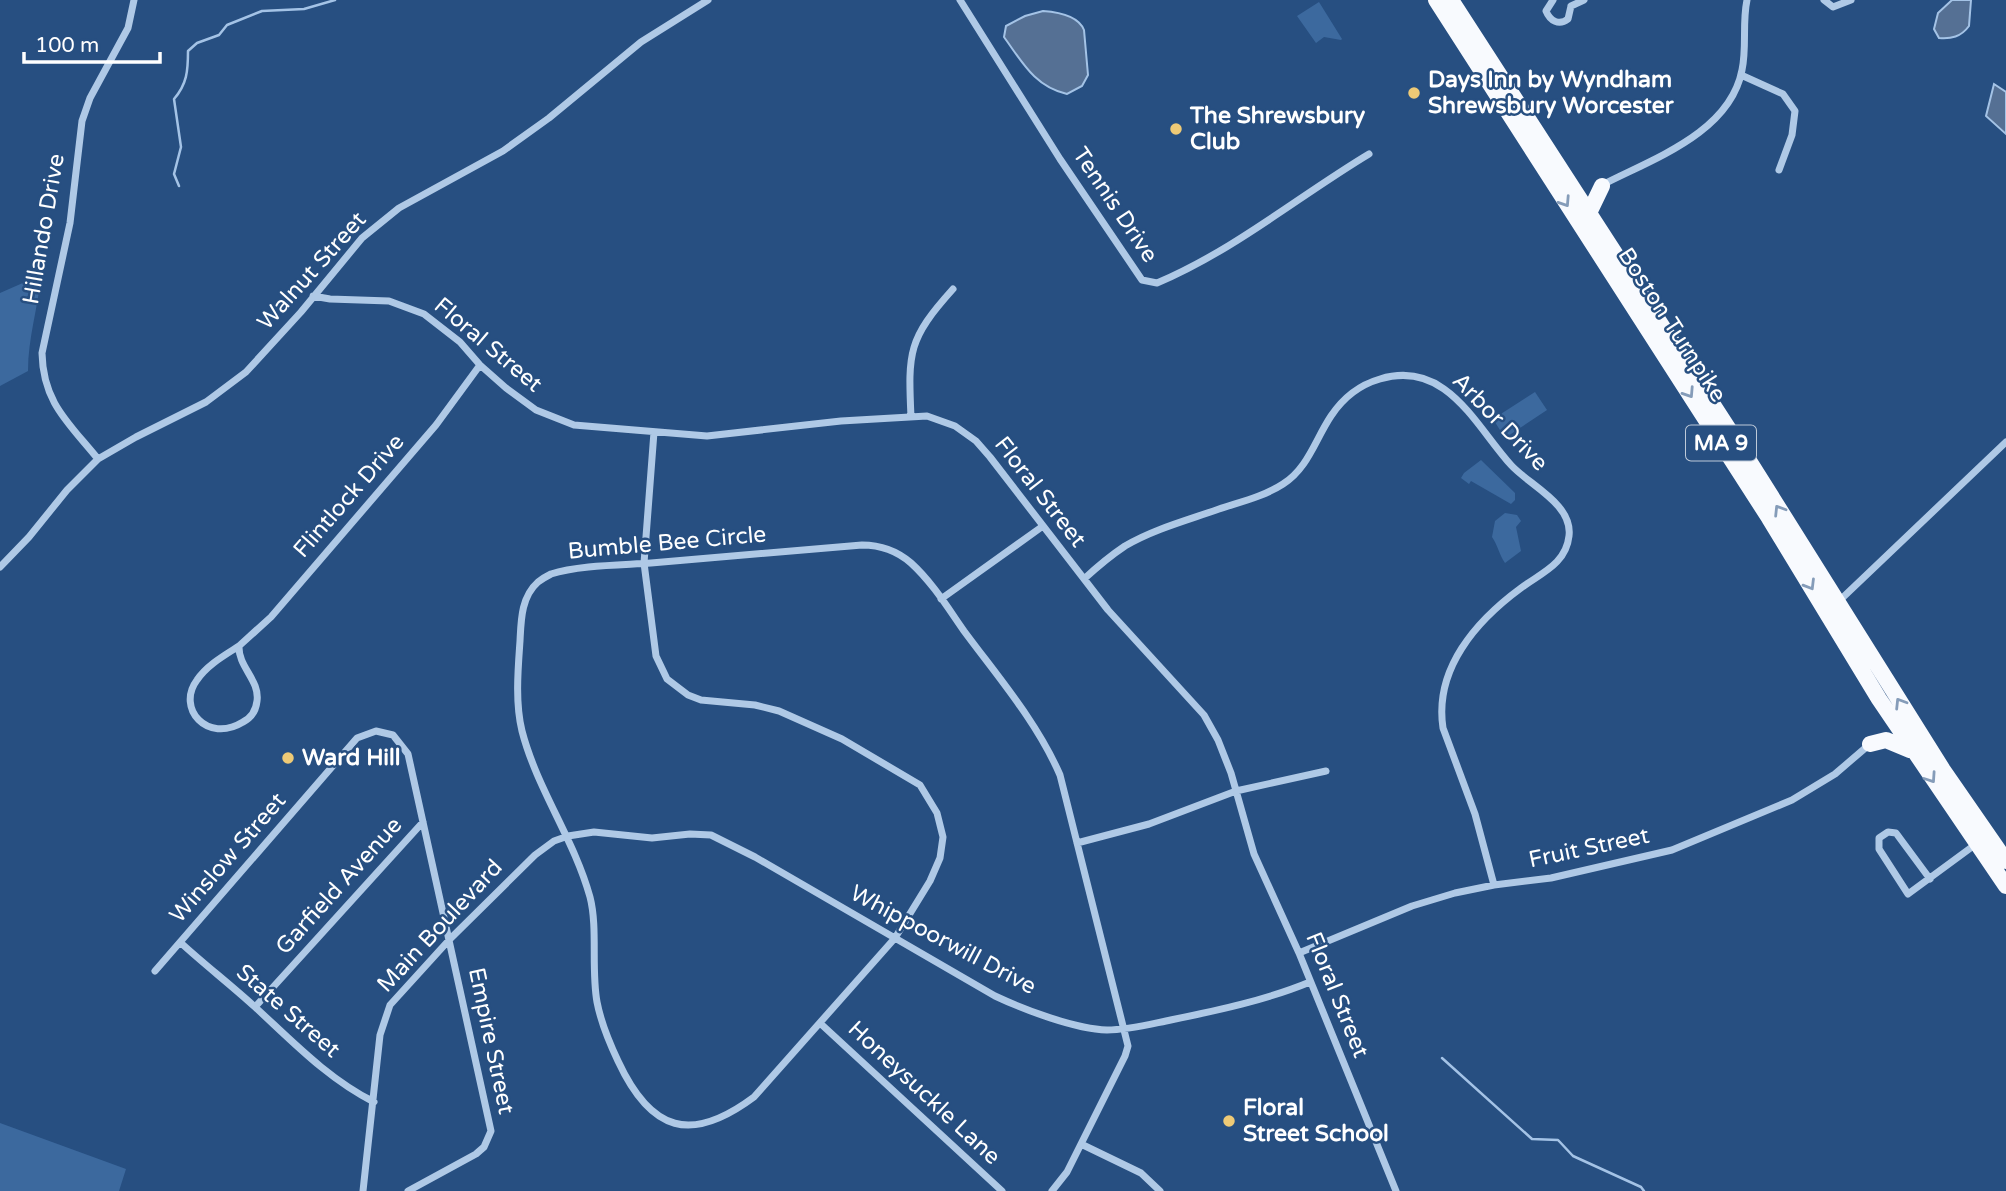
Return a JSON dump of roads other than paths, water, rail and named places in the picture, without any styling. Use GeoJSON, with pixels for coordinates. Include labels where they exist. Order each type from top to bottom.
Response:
{"type":"FeatureCollection","features":[{"type":"Feature","properties":{"kind":"highway","name":"Boston Turnpike"},"geometry":{"type":"LineString","coordinates":[[1436,0],[1755,496],[1879,699],[2006,886]]}},
{"type":"Feature","properties":{"kind":"highway","name":"Boston Turnpike"},"geometry":{"type":"LineString","coordinates":[[1451,0],[1741,448],[1949,780],[2006,861]]}},
{"type":"Feature","properties":{"kind":"highway"},"geometry":{"type":"LineString","coordinates":[[1573,188],[1602,186],[1589,214]]}},
{"type":"Feature","properties":{"kind":"highway"},"geometry":{"type":"LineString","coordinates":[[1870,744],[1882,722],[1879,699]]}},
{"type":"Feature","properties":{"kind":"highway"},"geometry":{"type":"LineString","coordinates":[[1870,744],[1894,741],[1914,753]]}},
{"type":"Feature","properties":{"kind":"street","name":"Hillando Drive"},"geometry":{"type":"LineString","coordinates":[[98,459],[52,400],[43,372],[42,353],[70,223],[82,121],[90,98],[128,28],[134,0]]}},
{"type":"Feature","properties":{"kind":"street","name":"Walnut Street"},"geometry":{"type":"LineString","coordinates":[[1,564],[98,459],[206,402],[235,382],[273,344],[362,238],[399,208],[503,151],[549,118],[641,42],[708,0]]}},
{"type":"Feature","properties":{"kind":"street","name":"Tennis Drive"},"geometry":{"type":"LineString","coordinates":[[960,0],[1060,159],[1142,280],[1157,283],[1192,266],[1369,154]]}},
{"type":"Feature","properties":{"kind":"street"},"geometry":{"type":"LineString","coordinates":[[1553,0],[1546,11],[1549,18],[1557,22],[1568,19],[1568,3],[1584,0]]}},
{"type":"Feature","properties":{"kind":"street"},"geometry":{"type":"LineString","coordinates":[[1602,186],[1674,148],[1712,123],[1731,98],[1741,75],[1744,10],[1747,0]]}},
{"type":"Feature","properties":{"kind":"street"},"geometry":{"type":"LineString","coordinates":[[1824,0],[1833,7],[1851,0]]}},
{"type":"Feature","properties":{"kind":"street"},"geometry":{"type":"LineString","coordinates":[[1741,75],[1783,94],[1796,111],[1792,135],[1779,170]]}},
{"type":"Feature","properties":{"kind":"street"},"geometry":{"type":"LineString","coordinates":[[911,417],[911,352],[926,323],[953,289]]}},
{"type":"Feature","properties":{"kind":"street","name":"Floral Street"},"geometry":{"type":"LineString","coordinates":[[313,296],[389,301],[424,314],[450,333],[506,388],[536,410],[565,423],[707,436],[841,421],[936,418],[955,426],[976,441],[1116,620],[1204,715],[1218,740],[1236,790],[1254,854],[1299,953],[1396,1191]]}},
{"type":"Feature","properties":{"kind":"street","name":"Flintlock Drive"},"geometry":{"type":"LineString","coordinates":[[239,646],[240,659],[257,690],[256,708],[247,720],[234,728],[210,728],[198,719],[194,712],[190,695],[194,682],[271,617],[436,425],[480,365]]}},
{"type":"Feature","properties":{"kind":"street","name":"Arbor Drive"},"geometry":{"type":"LineString","coordinates":[[1084,579],[1107,559],[1135,541],[1173,525],[1246,502],[1283,484],[1305,464],[1338,407],[1369,382],[1410,375],[1434,382],[1475,418],[1513,467],[1549,497],[1569,525],[1569,539],[1558,561],[1509,597],[1473,632],[1455,659],[1443,692],[1443,728],[1475,814],[1494,885]]}},
{"type":"Feature","properties":{"kind":"street","name":"Bumble Bee Circle"},"geometry":{"type":"LineString","coordinates":[[654,432],[644,563],[656,656],[667,679],[688,695],[701,700],[755,705],[791,716],[842,739],[923,788],[937,813],[943,845],[930,881],[895,938],[754,1097],[719,1120],[705,1125],[686,1126],[667,1121],[650,1111],[622,1070],[601,1021],[594,979],[591,900],[568,836],[536,773],[521,728],[520,649],[525,603],[534,586],[551,574],[570,570],[644,563],[862,545],[879,545],[910,562],[941,599],[1048,748],[1060,775],[1125,1029]]}},
{"type":"Feature","properties":{"kind":"street"},"geometry":{"type":"LineString","coordinates":[[1837,603],[2006,442]]}},
{"type":"Feature","properties":{"kind":"street"},"geometry":{"type":"LineString","coordinates":[[941,599],[1043,526]]}},
{"type":"Feature","properties":{"kind":"street","name":"Winslow Street"},"geometry":{"type":"LineString","coordinates":[[155,971],[358,738],[385,732],[393,735],[408,754],[450,939]]}},
{"type":"Feature","properties":{"kind":"street","name":"Fruit Street"},"geometry":{"type":"LineString","coordinates":[[1299,953],[1412,906],[1455,893],[1550,878],[1672,850],[1792,800],[1835,774],[1870,744]]}},
{"type":"Feature","properties":{"kind":"street"},"geometry":{"type":"LineString","coordinates":[[1077,843],[1149,824],[1236,790],[1326,771]]}},
{"type":"Feature","properties":{"kind":"street","name":"Garfield Avenue"},"geometry":{"type":"LineString","coordinates":[[255,1007],[423,822]]}},
{"type":"Feature","properties":{"kind":"street","name":"Whippoorwill Drive"},"geometry":{"type":"LineString","coordinates":[[568,836],[594,832],[652,838],[712,835],[755,857],[995,996],[1022,1009],[1092,1028],[1125,1029],[1264,999],[1310,982]]}},
{"type":"Feature","properties":{"kind":"street"},"geometry":{"type":"LineString","coordinates":[[1930,879],[1896,833],[1888,832],[1879,838],[1879,849],[1908,894],[1930,879],[1976,844]]}},
{"type":"Feature","properties":{"kind":"street","name":"Main Boulevard"},"geometry":{"type":"LineString","coordinates":[[363,1191],[380,1035],[387,1011],[404,988],[450,939],[535,855],[554,841],[568,836]]}},
{"type":"Feature","properties":{"kind":"street","name":"Empire Street"},"geometry":{"type":"LineString","coordinates":[[408,1191],[476,1154],[484,1147],[491,1131],[450,939]]}},
{"type":"Feature","properties":{"kind":"street","name":"State Street"},"geometry":{"type":"LineString","coordinates":[[181,943],[294,1045],[356,1093],[374,1102]]}},
{"type":"Feature","properties":{"kind":"street","name":"Honeysuckle Lane"},"geometry":{"type":"LineString","coordinates":[[821,1024],[1002,1191]]}},
{"type":"Feature","properties":{"kind":"street"},"geometry":{"type":"LineString","coordinates":[[1052,1191],[1067,1172],[1125,1056],[1128,1045],[1125,1029]]}},
{"type":"Feature","properties":{"kind":"street"},"geometry":{"type":"LineString","coordinates":[[1081,1144],[1141,1173],[1160,1191]]}},
{"type":"Feature","properties":{"kind":"waterway"},"geometry":{"type":"LineString","coordinates":[[179,186],[174,174],[181,147],[174,99],[186,77],[188,51],[197,43],[219,35],[227,25],[262,11],[304,9],[335,0]]}},
{"type":"Feature","properties":{"kind":"waterway"},"geometry":{"type":"LineString","coordinates":[[1442,1058],[1532,1139],[1558,1140],[1573,1156],[1641,1187],[1644,1191]]}},
{"type":"Feature","properties":{"kind":"place","name":"Days Inn by Wyndham Shrewsbury Worcester"},"geometry":{"type":"Point","coordinates":[1414,93]}},
{"type":"Feature","properties":{"kind":"place","name":"The Shrewsbury Club"},"geometry":{"type":"Point","coordinates":[1176,129]}},
{"type":"Feature","properties":{"kind":"place","name":"Ward Hill"},"geometry":{"type":"Point","coordinates":[288,758]}},
{"type":"Feature","properties":{"kind":"place","name":"Floral Street School"},"geometry":{"type":"Point","coordinates":[1229,1121]}}]}
